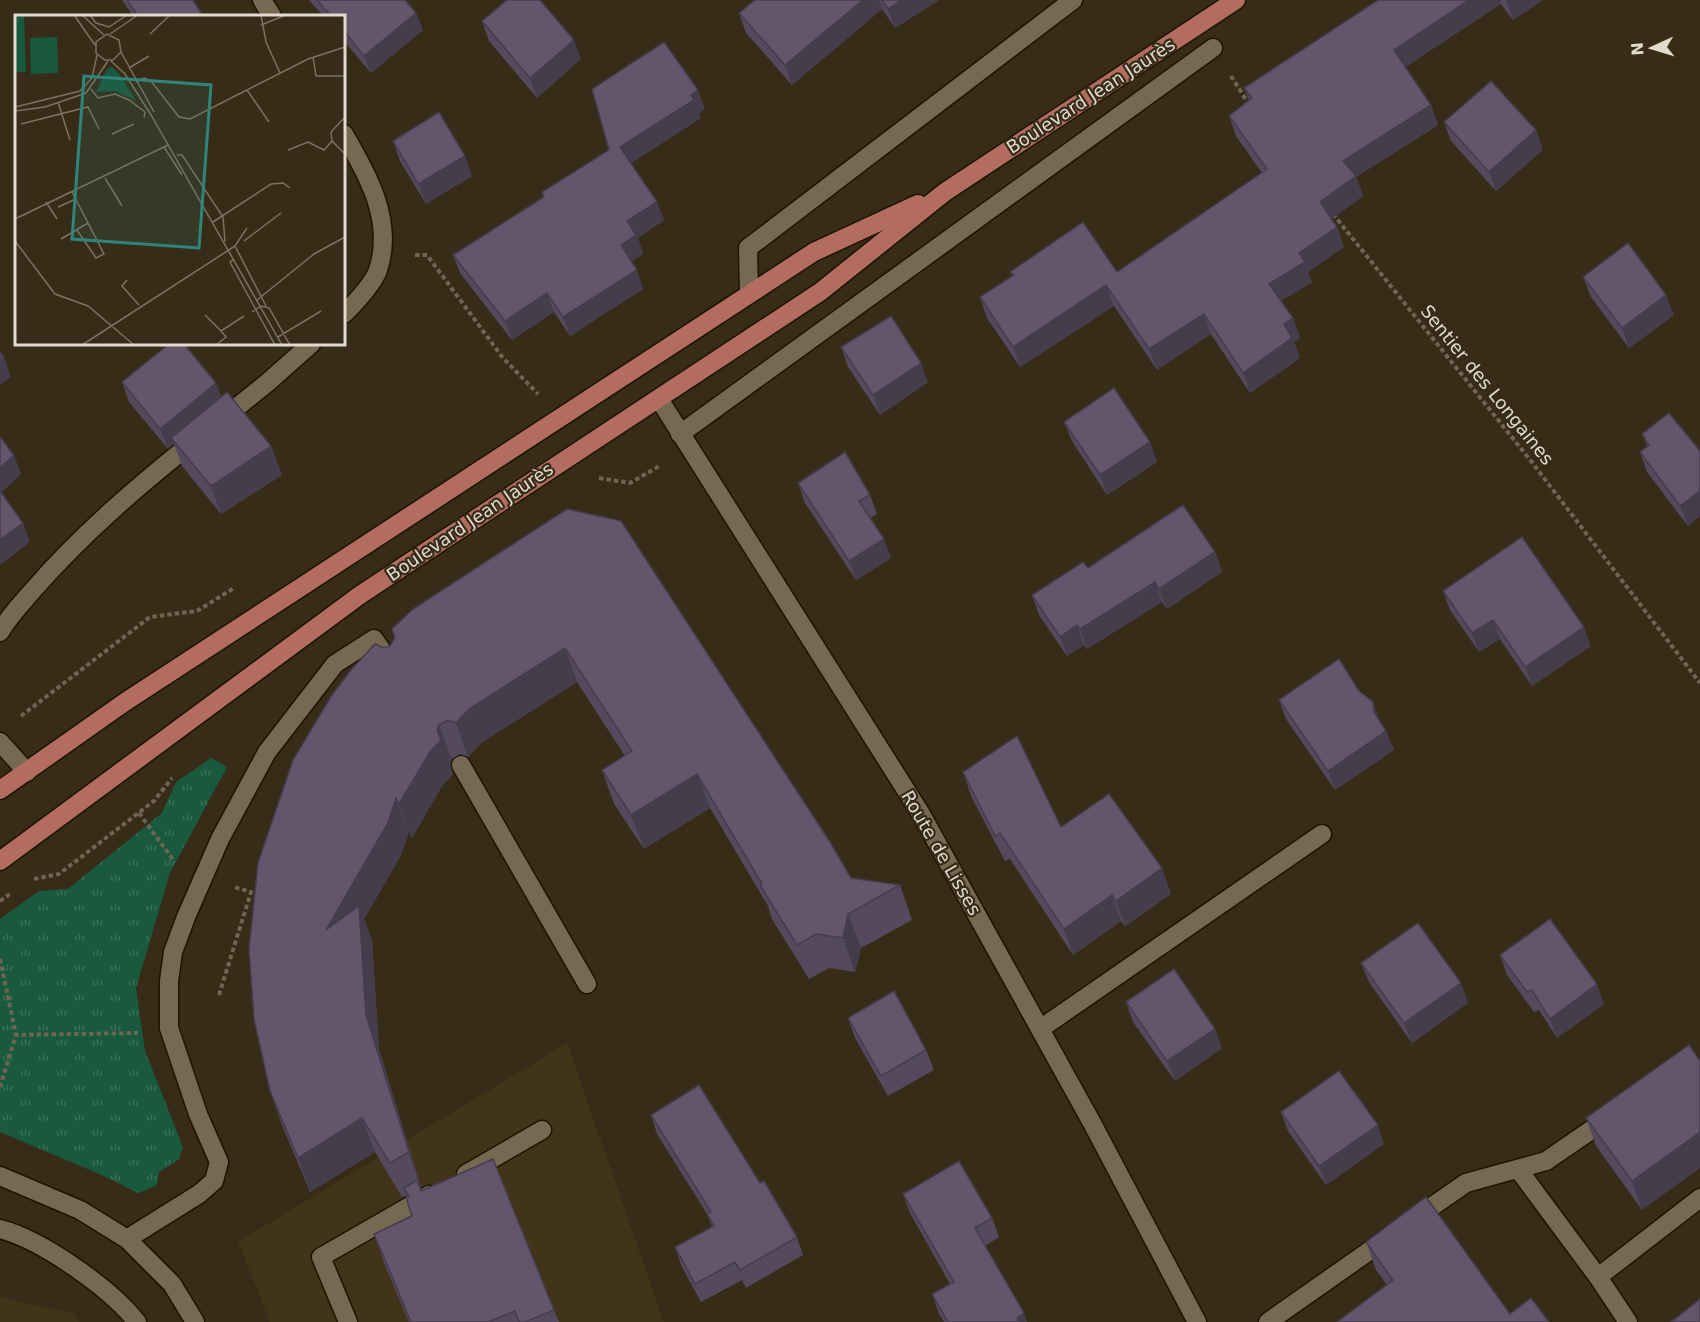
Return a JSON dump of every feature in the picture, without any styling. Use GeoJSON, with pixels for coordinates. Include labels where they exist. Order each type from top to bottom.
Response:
{"type":"FeatureCollection","features":[{"type":"Feature","properties":{"kind":"main road","name":"Boulevard Jean Jaurès"},"geometry":{"type":"LineString","coordinates":[[0,861],[360,595],[820,292],[945,192],[1236,0]]}},
{"type":"Feature","properties":{"kind":"main road","name":"Boulevard Jean Jaurès"},"geometry":{"type":"LineString","coordinates":[[0,790],[125,702],[814,252],[945,192]]}},
{"type":"Feature","properties":{"kind":"street"},"geometry":{"type":"LineString","coordinates":[[262,0],[271,15]]}},
{"type":"Feature","properties":{"kind":"street"},"geometry":{"type":"LineString","coordinates":[[749,294],[748,248],[1072,0]]}},
{"type":"Feature","properties":{"kind":"street"},"geometry":{"type":"LineString","coordinates":[[680,434],[1213,48]]}},
{"type":"Feature","properties":{"kind":"street"},"geometry":{"type":"LineString","coordinates":[[345,136],[376,195],[384,234],[378,271],[345,313]]}},
{"type":"Feature","properties":{"kind":"street"},"geometry":{"type":"LineString","coordinates":[[0,632],[43,579],[88,532],[150,476],[267,383],[310,345]]}},
{"type":"Feature","properties":{"kind":"street","name":"Route de Lisses"},"geometry":{"type":"LineString","coordinates":[[659,399],[921,814],[1103,1144],[1197,1322]]}},
{"type":"Feature","properties":{"kind":"street"},"geometry":{"type":"LineString","coordinates":[[127,1239],[199,1194],[214,1181],[219,1162],[198,1114],[169,1028],[169,981],[173,952],[202,877],[267,752],[335,664],[374,639],[396,671]]}},
{"type":"Feature","properties":{"kind":"street"},"geometry":{"type":"LineString","coordinates":[[0,742],[27,772]]}},
{"type":"Feature","properties":{"kind":"street"},"geometry":{"type":"LineString","coordinates":[[461,765],[586,984]]}},
{"type":"Feature","properties":{"kind":"street"},"geometry":{"type":"LineString","coordinates":[[1040,1029],[1322,834]]}},
{"type":"Feature","properties":{"kind":"street"},"geometry":{"type":"LineString","coordinates":[[1276,1319],[1466,1183],[1546,1161],[1623,1108]]}},
{"type":"Feature","properties":{"kind":"street"},"geometry":{"type":"LineString","coordinates":[[348,1322],[321,1257],[542,1130]]}},
{"type":"Feature","properties":{"kind":"street"},"geometry":{"type":"LineString","coordinates":[[1518,1169],[1598,1277],[1628,1322]]}},
{"type":"Feature","properties":{"kind":"street"},"geometry":{"type":"LineString","coordinates":[[0,1176],[80,1210],[127,1239],[172,1284],[195,1322]]}},
{"type":"Feature","properties":{"kind":"street"},"geometry":{"type":"LineString","coordinates":[[1598,1277],[1700,1198]]}},
{"type":"Feature","properties":{"kind":"street"},"geometry":{"type":"LineString","coordinates":[[0,1229],[39,1246],[90,1277],[137,1322]]}},
{"type":"Feature","properties":{"kind":"path"},"geometry":{"type":"LineString","coordinates":[[1250,105],[1253,111]]}},
{"type":"Feature","properties":{"kind":"path","name":"Sentier des Longaines"},"geometry":{"type":"LineString","coordinates":[[1331,212],[1531,461],[1700,683]]}},
{"type":"Feature","properties":{"kind":"path"},"geometry":{"type":"LineString","coordinates":[[427,255],[503,358],[536,391],[526,397]]}},
{"type":"Feature","properties":{"kind":"path"},"geometry":{"type":"LineString","coordinates":[[19,718],[150,617],[197,611],[236,586]]}},
{"type":"Feature","properties":{"kind":"path"},"geometry":{"type":"LineString","coordinates":[[0,959],[16,1035],[0,1087]]}},
{"type":"Feature","properties":{"kind":"path"},"geometry":{"type":"LineString","coordinates":[[16,1035],[136,1033],[169,1028]]}},
{"type":"Feature","properties":{"kind":"shaded area"},"geometry":{"type":"Polygon","coordinates":[[[567,1043],[664,1322],[270,1322],[238,1242],[567,1043]]]}},
{"type":"Feature","properties":{"kind":"shaded area"},"geometry":{"type":"Polygon","coordinates":[[[0,1297],[75,1314],[79,1322],[0,1322],[0,1297]]]}},
{"type":"Feature","properties":{"kind":"green space"},"geometry":{"type":"Polygon","coordinates":[[[211,758],[227,767],[170,873],[136,988],[145,1051],[183,1147],[179,1159],[159,1172],[157,1185],[138,1193],[104,1176],[0,1132],[0,919],[39,891],[68,889],[162,813],[176,782],[211,758]]]}},
{"type":"Feature","properties":{"kind":"building"},"geometry":{"type":"Polygon","coordinates":[[[127,0],[193,0],[202,15],[137,15],[127,0]]]}},
{"type":"Feature","properties":{"kind":"building"},"geometry":{"type":"Polygon","coordinates":[[[317,0],[405,0],[416,13],[364,56],[345,32],[345,15],[330,15],[317,0]]]}},
{"type":"Feature","properties":{"kind":"building"},"geometry":{"type":"Polygon","coordinates":[[[507,0],[540,0],[574,40],[530,78],[482,21],[507,0]]]}},
{"type":"Feature","properties":{"kind":"building"},"geometry":{"type":"Polygon","coordinates":[[[755,0],[863,0],[785,65],[739,13],[755,0]]]}},
{"type":"Feature","properties":{"kind":"building"},"geometry":{"type":"Polygon","coordinates":[[[882,0],[901,0],[888,9],[882,0]]]}},
{"type":"Feature","properties":{"kind":"building"},"geometry":{"type":"Polygon","coordinates":[[[1378,0],[1469,0],[1394,50],[1431,105],[1343,161],[1356,176],[1320,202],[1337,227],[1299,253],[1305,262],[1269,284],[1293,318],[1284,324],[1292,338],[1243,373],[1204,314],[1149,349],[1106,285],[1013,347],[980,297],[1014,275],[1010,272],[1083,222],[1117,272],[1267,169],[1229,116],[1252,98],[1244,88],[1378,0]]]}},
{"type":"Feature","properties":{"kind":"building"},"geometry":{"type":"Polygon","coordinates":[[[664,42],[698,90],[691,95],[694,100],[620,147],[657,202],[627,221],[636,235],[621,245],[637,270],[563,317],[547,293],[505,321],[453,255],[544,197],[542,192],[609,150],[592,89],[664,42]]]}},
{"type":"Feature","properties":{"kind":"building"},"geometry":{"type":"Polygon","coordinates":[[[1491,81],[1536,130],[1489,172],[1444,122],[1491,81]]]}},
{"type":"Feature","properties":{"kind":"building"},"geometry":{"type":"Polygon","coordinates":[[[439,112],[465,156],[418,184],[393,141],[439,112]]]}},
{"type":"Feature","properties":{"kind":"building"},"geometry":{"type":"Polygon","coordinates":[[[1628,243],[1666,295],[1622,328],[1583,277],[1628,243]]]}},
{"type":"Feature","properties":{"kind":"building"},"geometry":{"type":"Polygon","coordinates":[[[891,316],[921,363],[873,395],[841,347],[891,316]]]}},
{"type":"Feature","properties":{"kind":"building"},"geometry":{"type":"Polygon","coordinates":[[[168,345],[185,345],[216,383],[160,429],[122,382],[168,345]]]}},
{"type":"Feature","properties":{"kind":"building"},"geometry":{"type":"Polygon","coordinates":[[[1114,388],[1150,442],[1100,475],[1064,422],[1114,388]]]}},
{"type":"Feature","properties":{"kind":"building"},"geometry":{"type":"Polygon","coordinates":[[[227,392],[271,446],[211,486],[171,438],[227,392]]]}},
{"type":"Feature","properties":{"kind":"building"},"geometry":{"type":"Polygon","coordinates":[[[1669,413],[1700,451],[1700,491],[1680,506],[1640,452],[1649,445],[1642,434],[1669,413]]]}},
{"type":"Feature","properties":{"kind":"building"},"geometry":{"type":"Polygon","coordinates":[[[0,437],[14,455],[0,468],[0,437]]]}},
{"type":"Feature","properties":{"kind":"building"},"geometry":{"type":"Polygon","coordinates":[[[845,452],[870,495],[859,501],[884,539],[849,561],[798,483],[845,452]]]}},
{"type":"Feature","properties":{"kind":"building"},"geometry":{"type":"Polygon","coordinates":[[[0,491],[23,523],[0,540],[0,491]]]}},
{"type":"Feature","properties":{"kind":"building"},"geometry":{"type":"Polygon","coordinates":[[[1183,505],[1215,552],[1159,589],[1155,582],[1080,629],[1077,625],[1060,637],[1032,595],[1083,562],[1088,568],[1183,505]]]}},
{"type":"Feature","properties":{"kind":"building"},"geometry":{"type":"Polygon","coordinates":[[[567,509],[621,521],[830,842],[851,878],[900,885],[848,914],[843,938],[816,934],[797,945],[697,774],[631,815],[602,770],[632,751],[565,648],[469,709],[456,723],[448,720],[439,725],[437,731],[441,740],[430,752],[399,804],[396,798],[388,823],[326,930],[359,906],[366,1015],[409,1152],[390,1163],[362,1118],[298,1158],[270,1091],[254,1019],[249,949],[258,863],[293,760],[332,695],[351,670],[375,644],[384,648],[390,646],[395,637],[392,629],[413,609],[567,509]]]}},
{"type":"Feature","properties":{"kind":"building"},"geometry":{"type":"Polygon","coordinates":[[[1522,537],[1584,627],[1525,667],[1493,620],[1472,633],[1443,591],[1522,537]]]}},
{"type":"Feature","properties":{"kind":"building"},"geometry":{"type":"Polygon","coordinates":[[[1339,659],[1359,691],[1373,702],[1374,712],[1386,731],[1328,771],[1279,700],[1339,659]]]}},
{"type":"Feature","properties":{"kind":"building"},"geometry":{"type":"Polygon","coordinates":[[[1017,736],[1061,827],[1109,794],[1162,868],[1116,901],[1112,895],[1064,929],[1000,833],[995,836],[963,772],[1017,736]]]}},
{"type":"Feature","properties":{"kind":"building"},"geometry":{"type":"Polygon","coordinates":[[[1550,919],[1597,984],[1550,1019],[1532,990],[1527,992],[1500,955],[1550,919]]]}},
{"type":"Feature","properties":{"kind":"building"},"geometry":{"type":"Polygon","coordinates":[[[1418,923],[1461,983],[1404,1023],[1361,963],[1418,923]]]}},
{"type":"Feature","properties":{"kind":"building"},"geometry":{"type":"Polygon","coordinates":[[[1174,969],[1215,1029],[1167,1061],[1126,1002],[1174,969]]]}},
{"type":"Feature","properties":{"kind":"building"},"geometry":{"type":"Polygon","coordinates":[[[894,991],[926,1050],[881,1076],[848,1018],[894,991]]]}},
{"type":"Feature","properties":{"kind":"building"},"geometry":{"type":"Polygon","coordinates":[[[1689,1045],[1700,1061],[1700,1132],[1632,1181],[1586,1118],[1689,1045]]]}},
{"type":"Feature","properties":{"kind":"building"},"geometry":{"type":"Polygon","coordinates":[[[1339,1071],[1378,1125],[1319,1166],[1281,1112],[1339,1071]]]}},
{"type":"Feature","properties":{"kind":"building"},"geometry":{"type":"Polygon","coordinates":[[[699,1085],[760,1183],[764,1181],[797,1237],[740,1270],[735,1262],[695,1284],[675,1247],[714,1226],[707,1214],[711,1212],[651,1115],[699,1085]]]}},
{"type":"Feature","properties":{"kind":"building"},"geometry":{"type":"Polygon","coordinates":[[[493,1159],[554,1310],[525,1322],[519,1322],[515,1311],[488,1322],[411,1322],[374,1234],[412,1216],[406,1197],[409,1196],[404,1188],[417,1180],[421,1191],[493,1159]]]}},
{"type":"Feature","properties":{"kind":"building"},"geometry":{"type":"Polygon","coordinates":[[[959,1161],[992,1218],[975,1228],[1024,1313],[1017,1318],[1020,1322],[948,1322],[932,1294],[954,1282],[903,1194],[959,1161]]]}},
{"type":"Feature","properties":{"kind":"building"},"geometry":{"type":"Polygon","coordinates":[[[1426,1197],[1510,1314],[1531,1298],[1549,1322],[1337,1322],[1393,1280],[1366,1242],[1426,1197]]]}},
{"type":"Feature","properties":{"kind":"building"},"geometry":{"type":"Polygon","coordinates":[[[1700,1299],[1700,1322],[1671,1322],[1700,1299]]]}}]}
